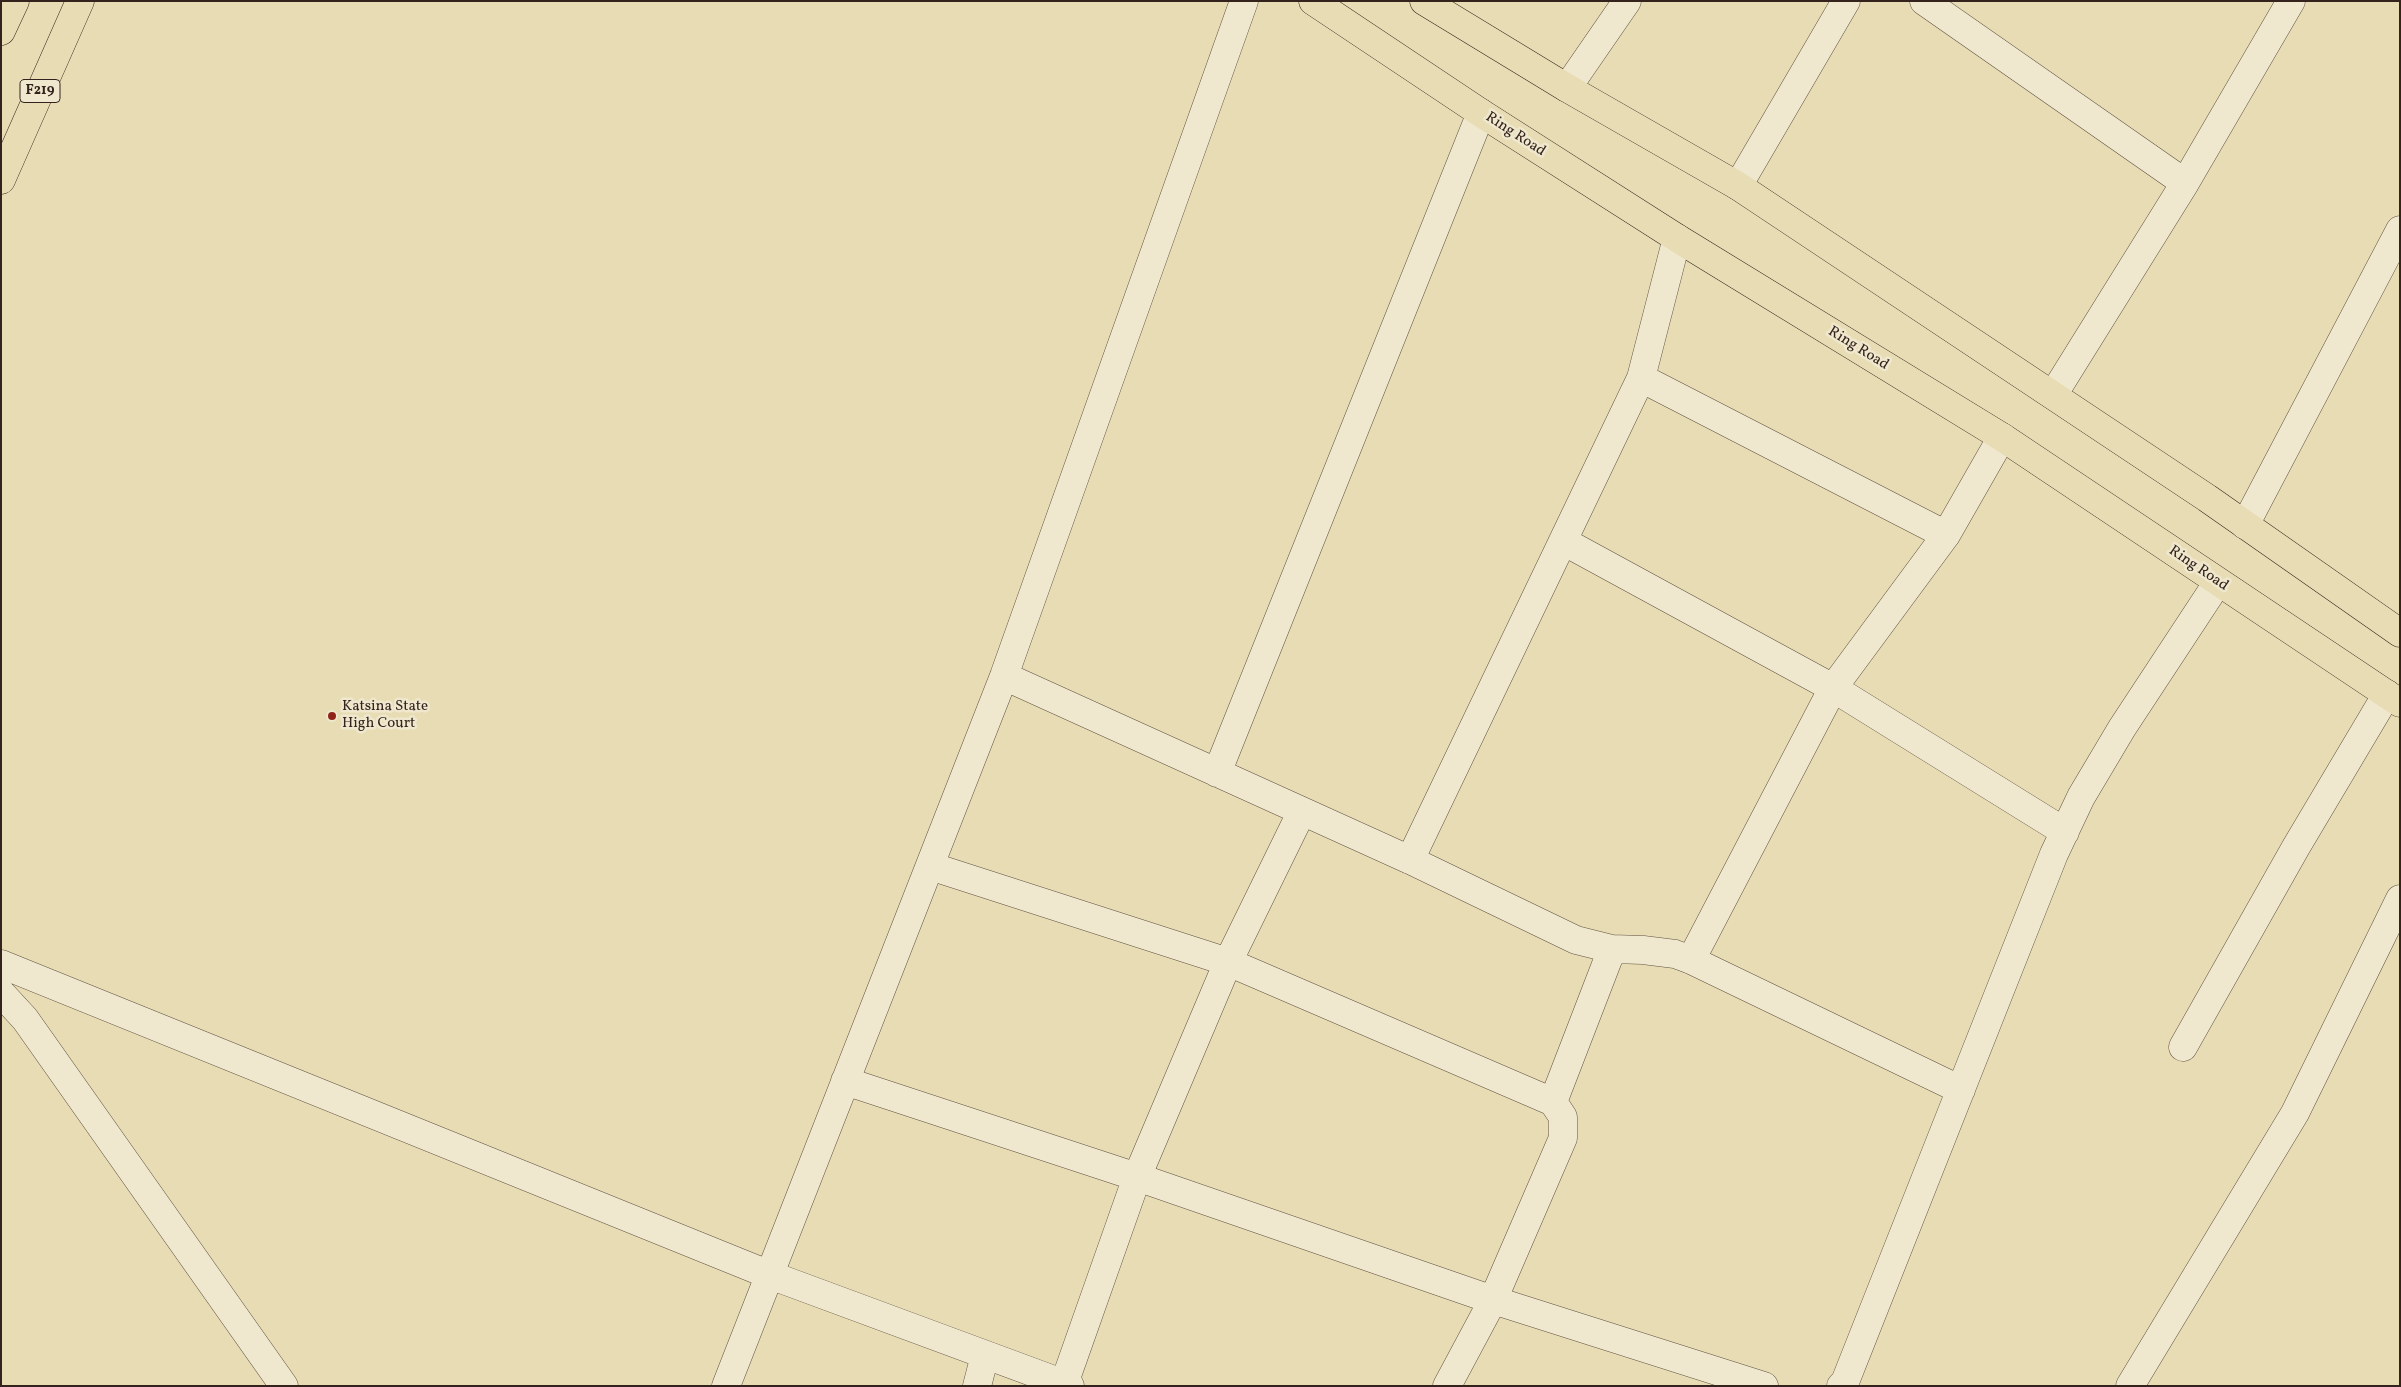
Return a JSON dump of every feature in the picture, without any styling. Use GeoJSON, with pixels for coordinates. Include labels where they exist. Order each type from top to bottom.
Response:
{"type":"FeatureCollection","features":[{"type":"Feature","properties":{"kind":"main road"},"geometry":{"type":"LineString","coordinates":[[1,31],[15,1]]}},
{"type":"Feature","properties":{"kind":"main road","name":"F219"},"geometry":{"type":"LineString","coordinates":[[1,180],[80,1]]}},
{"type":"Feature","properties":{"kind":"main road","name":"Ring Road"},"geometry":{"type":"LineString","coordinates":[[1313,1],[1481,113],[1677,238],[2002,437],[2393,698]]}},
{"type":"Feature","properties":{"kind":"main road"},"geometry":{"type":"LineString","coordinates":[[1424,1],[1567,88],[1738,186],[2053,395],[2400,633]]}},
{"type":"Feature","properties":{"kind":"street"},"geometry":{"type":"LineString","coordinates":[[726,1386],[1004,676],[1244,1]]}},
{"type":"Feature","properties":{"kind":"street"},"geometry":{"type":"LineString","coordinates":[[1567,88],[1627,1]]}},
{"type":"Feature","properties":{"kind":"street"},"geometry":{"type":"LineString","coordinates":[[1738,186],[1846,1]]}},
{"type":"Feature","properties":{"kind":"street"},"geometry":{"type":"LineString","coordinates":[[1924,1],[2185,183]]}},
{"type":"Feature","properties":{"kind":"street"},"geometry":{"type":"LineString","coordinates":[[2053,395],[2185,183],[2283,4]]}},
{"type":"Feature","properties":{"kind":"street"},"geometry":{"type":"LineString","coordinates":[[1217,772],[1481,113]]}},
{"type":"Feature","properties":{"kind":"street"},"geometry":{"type":"LineString","coordinates":[[2245,525],[2400,230]]}},
{"type":"Feature","properties":{"kind":"street"},"geometry":{"type":"LineString","coordinates":[[1410,860],[1641,378],[1677,238]]}},
{"type":"Feature","properties":{"kind":"street"},"geometry":{"type":"LineString","coordinates":[[1641,378],[1946,535]]}},
{"type":"Feature","properties":{"kind":"street"},"geometry":{"type":"LineString","coordinates":[[1691,960],[1833,688],[1946,535],[2002,437]]}},
{"type":"Feature","properties":{"kind":"street"},"geometry":{"type":"LineString","coordinates":[[1563,541],[1833,688],[2065,832]]}},
{"type":"Feature","properties":{"kind":"street"},"geometry":{"type":"LineString","coordinates":[[1841,1386],[1845,1382],[2065,832],[2081,797],[2122,728],[2218,582]]}},
{"type":"Feature","properties":{"kind":"street"},"geometry":{"type":"LineString","coordinates":[[1004,676],[1410,860],[1576,940],[1612,949],[1675,954],[1691,960],[1961,1090]]}},
{"type":"Feature","properties":{"kind":"street"},"geometry":{"type":"LineString","coordinates":[[2183,1047],[2296,847],[2393,698]]}},
{"type":"Feature","properties":{"kind":"street"},"geometry":{"type":"LineString","coordinates":[[1,964],[770,1275],[1067,1385],[1137,1177],[1228,962],[1302,811]]}},
{"type":"Feature","properties":{"kind":"street"},"geometry":{"type":"LineString","coordinates":[[930,866],[1228,962],[1553,1102],[1563,1117],[1563,1138],[1493,1300],[1448,1386]]}},
{"type":"Feature","properties":{"kind":"street"},"geometry":{"type":"LineString","coordinates":[[2130,1386],[2295,1113],[2400,899]]}},
{"type":"Feature","properties":{"kind":"street"},"geometry":{"type":"LineString","coordinates":[[1553,1102],[1612,949]]}},
{"type":"Feature","properties":{"kind":"street"},"geometry":{"type":"LineString","coordinates":[[1,993],[25,1019],[284,1386]]}},
{"type":"Feature","properties":{"kind":"street"},"geometry":{"type":"LineString","coordinates":[[845,1081],[1137,1177],[1493,1300],[1764,1386]]}},
{"type":"Feature","properties":{"kind":"street"},"geometry":{"type":"LineString","coordinates":[[977,1386],[985,1355]]}},
{"type":"Feature","properties":{"kind":"place","name":"Katsina State High Court"},"geometry":{"type":"Point","coordinates":[332,716]}}]}
